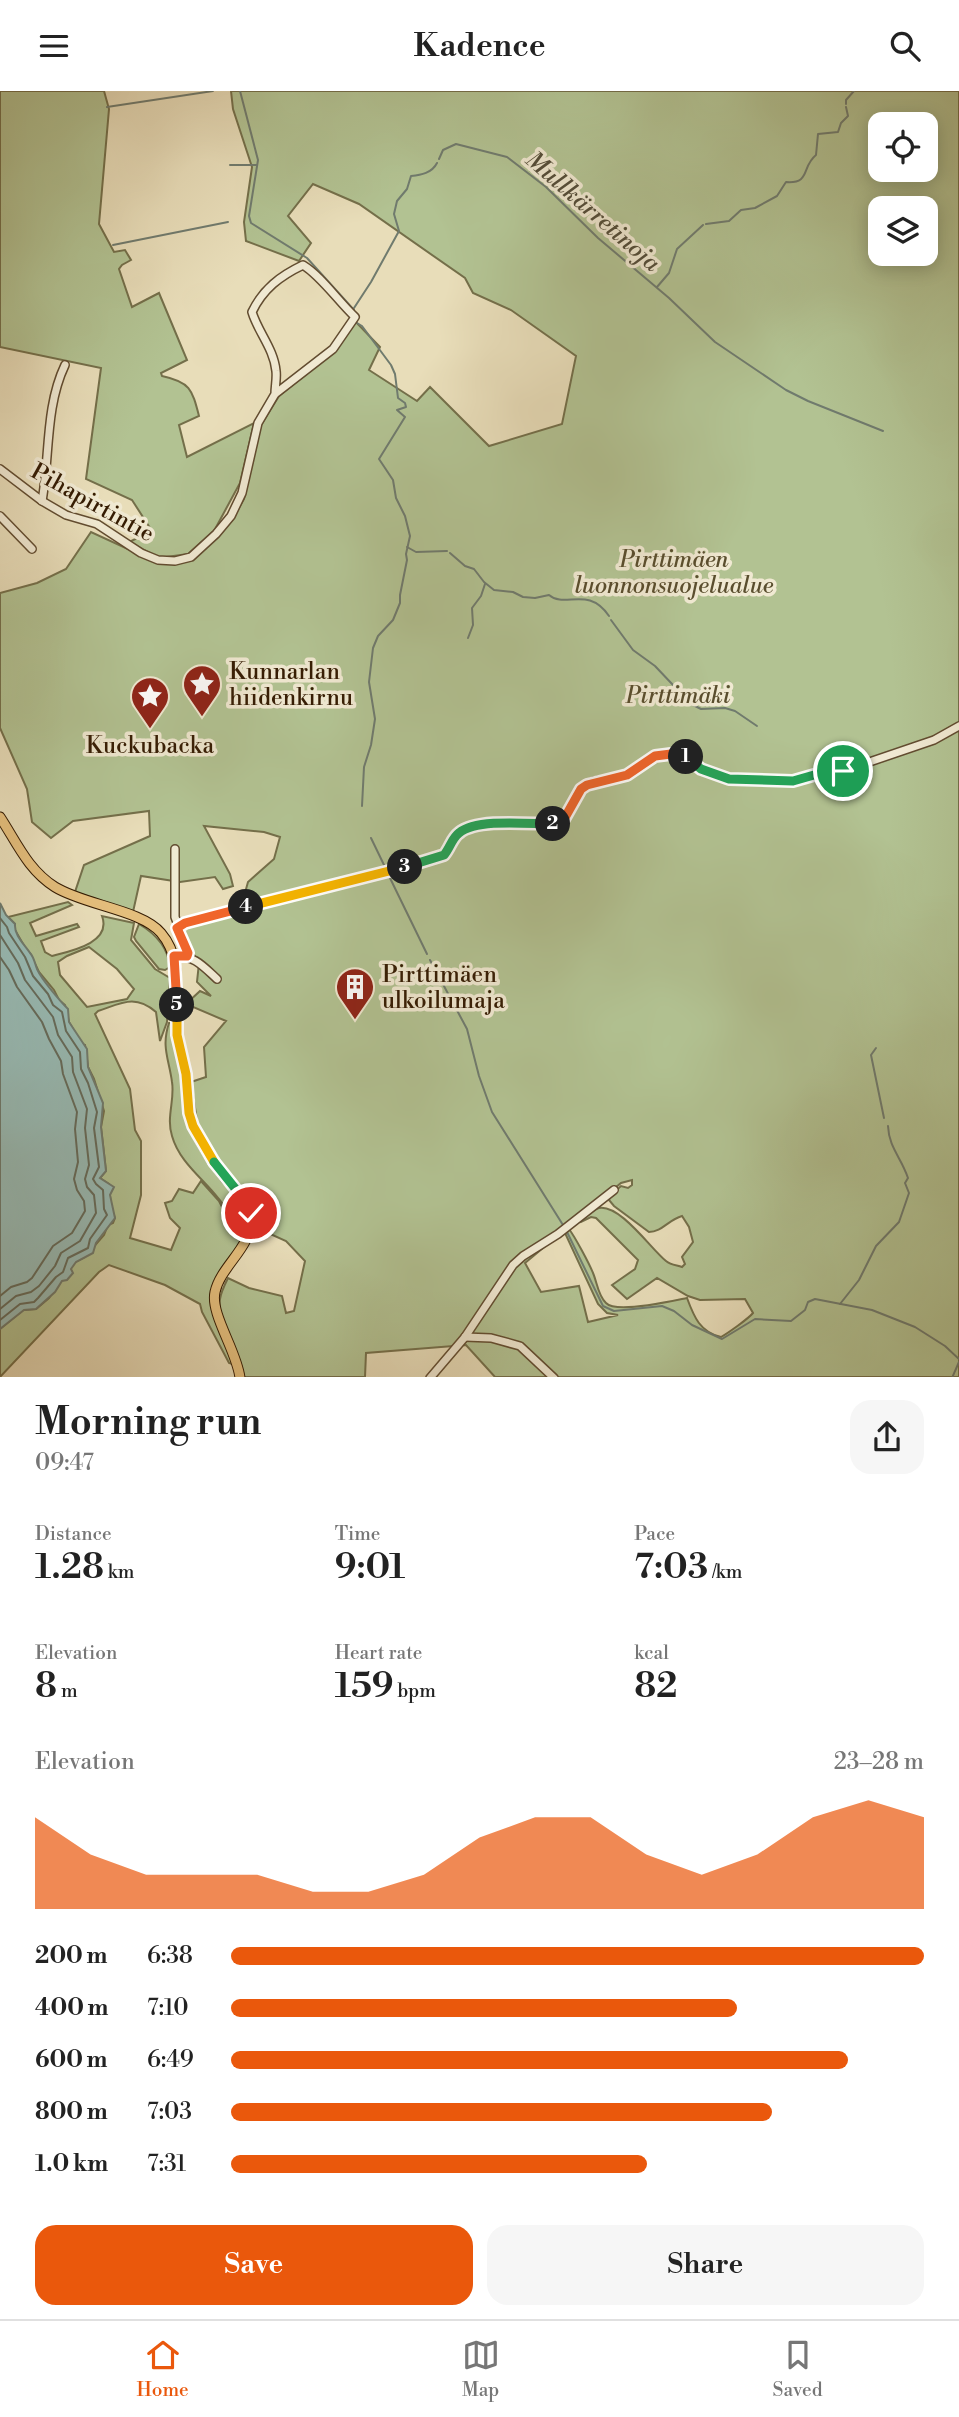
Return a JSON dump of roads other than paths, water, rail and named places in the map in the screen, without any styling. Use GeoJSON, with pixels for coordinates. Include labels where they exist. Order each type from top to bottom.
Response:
{"type":"FeatureCollection","features":[{"type":"Feature","properties":{"kind":"main road"},"geometry":{"type":"LineString","coordinates":[[0,817],[24,857],[39,875],[78,898],[145,920],[162,934],[174,956],[177,1035],[186,1074],[191,1119],[216,1165],[246,1202],[251,1213],[246,1239],[220,1280],[214,1298],[216,1313],[235,1355],[240,1377]]}},
{"type":"Feature","properties":{"kind":"street","name":"Pihapirtintie"},"geometry":{"type":"LineString","coordinates":[[0,469],[42,501],[66,515],[97,524],[141,553],[158,560],[175,561],[191,557],[231,516],[242,493],[258,423],[275,394],[333,349],[355,317],[314,272],[303,265],[268,288],[260,296],[252,312],[276,370],[275,394]]}},
{"type":"Feature","properties":{"kind":"street"},"geometry":{"type":"LineString","coordinates":[[42,501],[48,470],[52,404],[65,365]]}},
{"type":"Feature","properties":{"kind":"street"},"geometry":{"type":"LineString","coordinates":[[0,516],[33,549]]}},
{"type":"Feature","properties":{"kind":"street"},"geometry":{"type":"LineString","coordinates":[[177,928],[185,923],[437,858],[444,855],[458,834],[467,828],[480,825],[558,824],[568,814],[581,789],[627,775],[655,756],[679,753],[701,769],[729,779],[793,781],[828,771],[843,771],[934,740],[959,726]]}},
{"type":"Feature","properties":{"kind":"street"},"geometry":{"type":"LineString","coordinates":[[175,849],[175,917],[187,956]]}},
{"type":"Feature","properties":{"kind":"street"},"geometry":{"type":"LineString","coordinates":[[174,956],[195,959],[217,979]]}},
{"type":"Feature","properties":{"kind":"street"},"geometry":{"type":"LineString","coordinates":[[430,1377],[465,1337],[513,1265],[523,1256],[537,1250],[614,1190]]}},
{"type":"Feature","properties":{"kind":"street"},"geometry":{"type":"LineString","coordinates":[[465,1337],[491,1338],[520,1346],[554,1377]]}},
{"type":"Feature","properties":{"kind":"water"},"geometry":{"type":"Polygon","coordinates":[[[0,903],[15,924],[18,936],[32,956],[39,974],[68,1009],[69,1022],[87,1049],[88,1067],[103,1103],[101,1127],[106,1171],[100,1178],[114,1187],[110,1195],[115,1218],[96,1243],[93,1253],[76,1262],[71,1269],[73,1273],[67,1280],[62,1281],[55,1292],[36,1309],[24,1310],[0,1329],[0,903]]]}},
{"type":"Feature","properties":{"kind":"waterway"},"geometry":{"type":"LineString","coordinates":[[107,107],[213,91]]}},
{"type":"Feature","properties":{"kind":"waterway"},"geometry":{"type":"LineString","coordinates":[[240,91],[258,160],[249,216],[251,223],[307,258],[354,310]]}},
{"type":"Feature","properties":{"kind":"waterway","name":"Mullkärretinoja"},"geometry":{"type":"LineString","coordinates":[[846,104],[854,91]]}},
{"type":"Feature","properties":{"kind":"waterway","name":"Mullkärretinoja"},"geometry":{"type":"LineString","coordinates":[[706,224],[729,221],[741,210],[755,208],[777,196],[786,182],[794,182],[803,177],[816,155],[818,134],[838,132],[841,123],[848,116],[846,107]]}},
{"type":"Feature","properties":{"kind":"waterway","name":"Mullkärretinoja"},"geometry":{"type":"LineString","coordinates":[[439,159],[443,150],[456,144],[507,157],[546,187],[598,238],[669,298],[715,342],[786,390],[883,431]]}},
{"type":"Feature","properties":{"kind":"waterway","name":"Mullkärretinoja"},"geometry":{"type":"LineString","coordinates":[[354,308],[399,231],[394,214],[397,201],[407,189],[411,176],[429,171],[437,163]]}},
{"type":"Feature","properties":{"kind":"waterway"},"geometry":{"type":"LineString","coordinates":[[230,165],[257,165]]}},
{"type":"Feature","properties":{"kind":"waterway"},"geometry":{"type":"LineString","coordinates":[[113,245],[228,222]]}},
{"type":"Feature","properties":{"kind":"waterway","name":"Mullkärretinoja"},"geometry":{"type":"LineString","coordinates":[[657,287],[669,273],[677,249],[703,225]]}},
{"type":"Feature","properties":{"kind":"waterway"},"geometry":{"type":"LineString","coordinates":[[357,323],[391,365],[398,398],[406,407],[397,410],[405,417],[379,459],[393,480],[396,498],[405,516],[410,536],[400,603],[393,620],[378,636],[373,648],[369,682],[375,719],[364,767],[362,806]]}},
{"type":"Feature","properties":{"kind":"waterway"},"geometry":{"type":"LineString","coordinates":[[407,547],[416,552],[447,551]]}},
{"type":"Feature","properties":{"kind":"waterway"},"geometry":{"type":"LineString","coordinates":[[450,553],[465,566],[474,569],[494,590],[513,592],[523,597],[549,595],[562,600],[585,599],[601,607],[609,616]]}},
{"type":"Feature","properties":{"kind":"waterway"},"geometry":{"type":"LineString","coordinates":[[468,638],[473,625],[472,608],[481,596],[485,584]]}},
{"type":"Feature","properties":{"kind":"waterway"},"geometry":{"type":"LineString","coordinates":[[611,620],[633,650],[655,666],[691,704],[701,709],[725,708],[735,711],[757,726]]}},
{"type":"Feature","properties":{"kind":"waterway"},"geometry":{"type":"LineString","coordinates":[[371,838],[385,867]]}},
{"type":"Feature","properties":{"kind":"waterway"},"geometry":{"type":"LineString","coordinates":[[389,876],[427,954]]}},
{"type":"Feature","properties":{"kind":"waterway"},"geometry":{"type":"LineString","coordinates":[[430,960],[467,1029],[492,1112],[563,1225]]}},
{"type":"Feature","properties":{"kind":"waterway"},"geometry":{"type":"LineString","coordinates":[[876,1048],[871,1055],[884,1118]]}},
{"type":"Feature","properties":{"kind":"waterway"},"geometry":{"type":"LineString","coordinates":[[840,1304],[859,1280],[876,1246],[899,1222],[909,1193],[905,1183],[908,1178],[893,1147],[888,1126]]}},
{"type":"Feature","properties":{"kind":"waterway"},"geometry":{"type":"LineString","coordinates":[[567,1232],[603,1306],[614,1311],[662,1306],[674,1311],[692,1325],[722,1339],[755,1319],[791,1321],[805,1310],[808,1302],[815,1299],[872,1310],[915,1327],[945,1346],[959,1359]]}},
{"type":"Feature","properties":{"kind":"waterway"},"geometry":{"type":"LineString","coordinates":[[952,1377],[959,1362]]}},
{"type":"Feature","properties":{"kind":"place","name":"Kunnarlan hiidenkirnu"},"geometry":{"type":"Point","coordinates":[202,718]}},
{"type":"Feature","properties":{"kind":"place","name":"Kuckubacka"},"geometry":{"type":"Point","coordinates":[150,730]}},
{"type":"Feature","properties":{"kind":"place","name":"Pirttimäen ulkoilumaja"},"geometry":{"type":"Point","coordinates":[355,1021]}},
{"type":"Feature","properties":{"kind":"park label","name":"Pirttimäen luonnonsuojelualue"},"geometry":{"type":"Point","coordinates":[674,572]}},
{"type":"Feature","properties":{"kind":"park label","name":"Pirttimäki"},"geometry":{"type":"Point","coordinates":[678,695]}}]}
